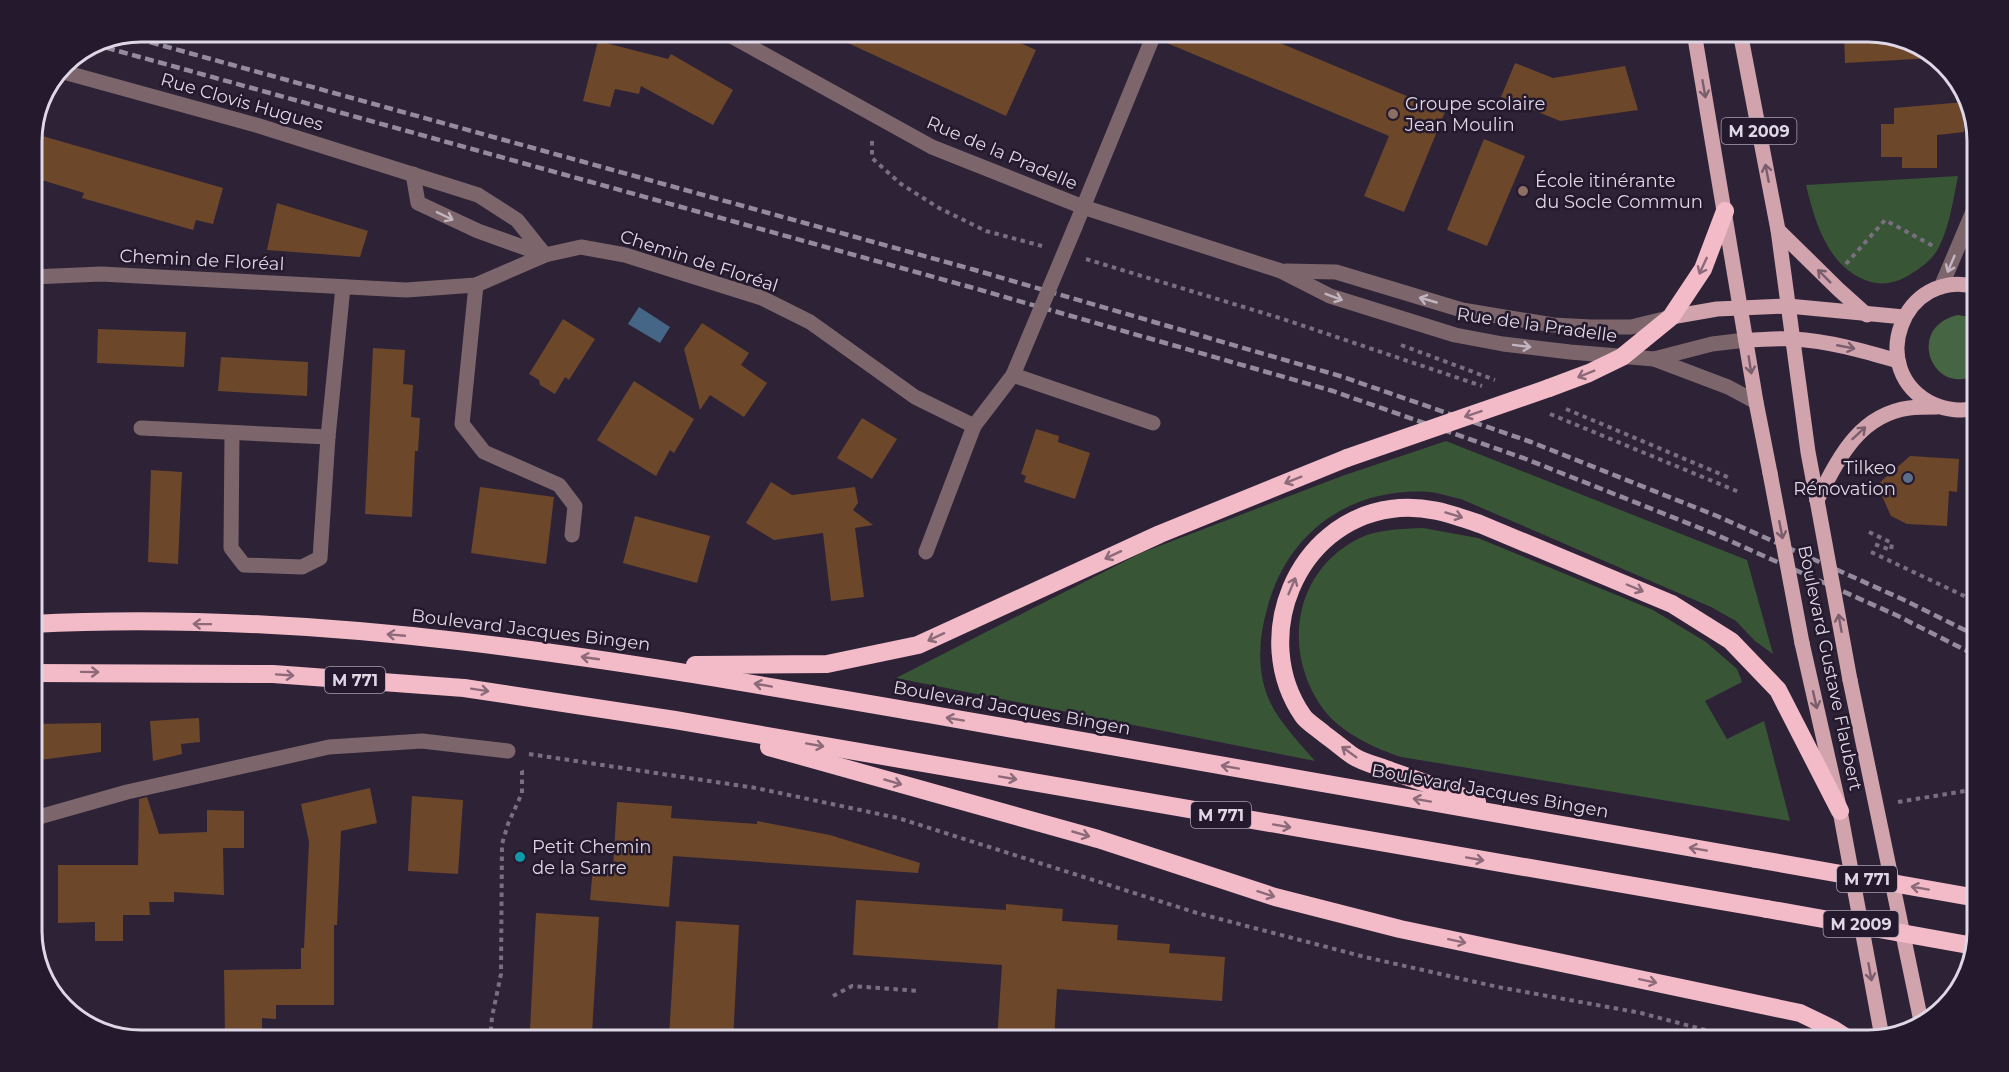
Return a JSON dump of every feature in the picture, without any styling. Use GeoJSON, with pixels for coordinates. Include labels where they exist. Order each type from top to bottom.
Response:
{"type":"FeatureCollection","features":[{"type":"Feature","properties":{"kind":"highway"},"geometry":{"type":"LineString","coordinates":[[648,666],[827,664],[918,645],[1160,534],[1347,458],[1589,372],[1622,357],[1671,317],[1703,269],[1725,211]]}},
{"type":"Feature","properties":{"kind":"highway"},"geometry":{"type":"LineString","coordinates":[[1521,818],[1355,757],[1304,718],[1287,685],[1280,647],[1282,614],[1292,584],[1308,557],[1324,539],[1354,519],[1390,509],[1420,507],[1448,513],[1480,524],[1672,604],[1731,641],[1778,690],[1840,811]]}},
{"type":"Feature","properties":{"kind":"highway","name":"Boulevard Jacques Bingen"},"geometry":{"type":"LineString","coordinates":[[42,624],[98,621],[285,626],[457,640],[648,666],[1967,896]]}},
{"type":"Feature","properties":{"kind":"highway","name":"M 771"},"geometry":{"type":"LineString","coordinates":[[42,673],[273,674],[464,688],[675,720],[1966,944]]}},
{"type":"Feature","properties":{"kind":"highway"},"geometry":{"type":"LineString","coordinates":[[675,720],[1098,839],[1287,900],[1400,929],[1800,1013],[1834,1030]]}},
{"type":"Feature","properties":{"kind":"main road","name":"M 2009"},"geometry":{"type":"LineString","coordinates":[[1696,42],[1740,307]]}},
{"type":"Feature","properties":{"kind":"main road","name":"M 2009"},"geometry":{"type":"LineString","coordinates":[[1742,42],[1778,230],[1788,306]]}},
{"type":"Feature","properties":{"kind":"main road"},"geometry":{"type":"LineString","coordinates":[[1778,230],[1868,315]]}},
{"type":"Feature","properties":{"kind":"main road"},"geometry":{"type":"LineString","coordinates":[[1939,407],[1924,400],[1904,376],[1898,361],[1896,346],[1898,331],[1904,317],[1926,293],[1955,284],[1967,286]]}},
{"type":"Feature","properties":{"kind":"main road"},"geometry":{"type":"LineString","coordinates":[[1671,317],[1740,307],[1788,306],[1904,317]]}},
{"type":"Feature","properties":{"kind":"main road","name":"Boulevard Gustave Flaubert"},"geometry":{"type":"LineString","coordinates":[[1788,306],[1808,452],[1850,680],[1920,1016]]}},
{"type":"Feature","properties":{"kind":"main road","name":"Boulevard Gustave Flaubert"},"geometry":{"type":"LineString","coordinates":[[1740,307],[1802,643],[1840,811],[1881,1029]]}},
{"type":"Feature","properties":{"kind":"main road"},"geometry":{"type":"LineString","coordinates":[[1746,340],[1792,339],[1855,348],[1898,361]]}},
{"type":"Feature","properties":{"kind":"main road"},"geometry":{"type":"LineString","coordinates":[[1817,500],[1842,453],[1864,428],[1883,415],[1908,408],[1939,407],[1967,410]]}},
{"type":"Feature","properties":{"kind":"street","name":"Rue de la Pradelle"},"geometry":{"type":"LineString","coordinates":[[742,42],[932,147],[1083,207],[1281,271],[1330,296],[1455,335],[1503,344],[1654,359]]}},
{"type":"Feature","properties":{"kind":"street"},"geometry":{"type":"LineString","coordinates":[[926,552],[974,426],[1013,375],[1151,42]]}},
{"type":"Feature","properties":{"kind":"street","name":"Rue Clovis Hugues"},"geometry":{"type":"LineString","coordinates":[[70,73],[256,125],[478,195],[517,220],[545,255]]}},
{"type":"Feature","properties":{"kind":"street"},"geometry":{"type":"LineString","coordinates":[[412,174],[418,202],[478,231],[545,255]]}},
{"type":"Feature","properties":{"kind":"street"},"geometry":{"type":"LineString","coordinates":[[1941,287],[1967,226]]}},
{"type":"Feature","properties":{"kind":"street","name":"Chemin de Floréal"},"geometry":{"type":"LineString","coordinates":[[42,277],[100,274],[406,290],[476,285],[545,255],[581,247],[625,255],[762,298],[810,322],[915,397],[974,426]]}},
{"type":"Feature","properties":{"kind":"street","name":"Rue de la Pradelle"},"geometry":{"type":"LineString","coordinates":[[1281,271],[1336,272],[1462,310],[1553,325],[1631,327],[1671,317]]}},
{"type":"Feature","properties":{"kind":"street"},"geometry":{"type":"LineString","coordinates":[[476,285],[462,424],[484,452],[559,485],[575,506],[572,535]]}},
{"type":"Feature","properties":{"kind":"street"},"geometry":{"type":"LineString","coordinates":[[232,433],[231,548],[244,565],[302,567],[320,558],[328,437],[343,286]]}},
{"type":"Feature","properties":{"kind":"street"},"geometry":{"type":"LineString","coordinates":[[1654,359],[1712,344],[1746,340]]}},
{"type":"Feature","properties":{"kind":"street"},"geometry":{"type":"LineString","coordinates":[[1654,359],[1728,387],[1756,402]]}},
{"type":"Feature","properties":{"kind":"street"},"geometry":{"type":"LineString","coordinates":[[1013,375],[1153,423]]}},
{"type":"Feature","properties":{"kind":"street"},"geometry":{"type":"LineString","coordinates":[[141,428],[328,437]]}},
{"type":"Feature","properties":{"kind":"street"},"geometry":{"type":"LineString","coordinates":[[42,816],[127,792],[329,747],[422,741],[508,751]]}},
{"type":"Feature","properties":{"kind":"path"},"geometry":{"type":"LineString","coordinates":[[877,117],[872,137],[872,158],[901,184],[939,208],[986,231],[1044,247]]}},
{"type":"Feature","properties":{"kind":"path"},"geometry":{"type":"LineString","coordinates":[[1843,267],[1885,220],[1938,248]]}},
{"type":"Feature","properties":{"kind":"path"},"geometry":{"type":"LineString","coordinates":[[1078,257],[1282,319],[1488,388]]}},
{"type":"Feature","properties":{"kind":"path"},"geometry":{"type":"LineString","coordinates":[[1394,343],[1502,382]]}},
{"type":"Feature","properties":{"kind":"path"},"geometry":{"type":"LineString","coordinates":[[1560,406],[1730,478]]}},
{"type":"Feature","properties":{"kind":"path"},"geometry":{"type":"LineString","coordinates":[[1550,413],[1738,492]]}},
{"type":"Feature","properties":{"kind":"path"},"geometry":{"type":"LineString","coordinates":[[1869,532],[1892,543],[1891,550],[1874,544]]}},
{"type":"Feature","properties":{"kind":"path"},"geometry":{"type":"LineString","coordinates":[[1871,552],[1967,597]]}},
{"type":"Feature","properties":{"kind":"path"},"geometry":{"type":"LineString","coordinates":[[491,1030],[501,974],[502,844],[522,793],[522,771],[508,751]]}},
{"type":"Feature","properties":{"kind":"path"},"geometry":{"type":"LineString","coordinates":[[508,751],[756,788],[898,818],[1143,898],[1208,916],[1365,957],[1498,987],[1641,1014],[1701,1030]]}},
{"type":"Feature","properties":{"kind":"path"},"geometry":{"type":"LineString","coordinates":[[1875,806],[1967,791]]}},
{"type":"Feature","properties":{"kind":"path"},"geometry":{"type":"LineString","coordinates":[[833,996],[852,986],[919,991]]}},
{"type":"Feature","properties":{"kind":"green space"},"geometry":{"type":"Polygon","coordinates":[[[1958,176],[1949,221],[1936,252],[1925,264],[1906,277],[1884,283],[1871,282],[1857,276],[1834,256],[1819,229],[1806,185],[1958,176]]]}},
{"type":"Feature","properties":{"kind":"green space"},"geometry":{"type":"Polygon","coordinates":[[[1958,315],[1967,316],[1967,377],[1961,379],[1948,377],[1937,369],[1931,358],[1929,346],[1932,333],[1942,322],[1958,315]]]}},
{"type":"Feature","properties":{"kind":"green space"},"geometry":{"type":"Polygon","coordinates":[[[1446,441],[1747,560],[1773,654],[1755,641],[1736,621],[1711,607],[1461,499],[1430,492],[1401,492],[1374,497],[1349,507],[1326,520],[1306,537],[1276,582],[1267,609],[1262,630],[1260,663],[1267,695],[1282,721],[1315,761],[896,678],[1141,553],[1342,476],[1446,441]]]}},
{"type":"Feature","properties":{"kind":"green space"},"geometry":{"type":"Polygon","coordinates":[[[1423,528],[1478,538],[1653,610],[1706,642],[1737,669],[1742,682],[1705,701],[1727,739],[1764,721],[1790,821],[1401,757],[1370,744],[1339,726],[1324,710],[1310,688],[1302,664],[1299,639],[1301,615],[1308,591],[1320,570],[1337,552],[1360,538],[1383,531],[1423,528]]]}},
{"type":"Feature","properties":{"kind":"water"},"geometry":{"type":"Polygon","coordinates":[[[639,307],[670,327],[660,343],[628,324],[639,307]]]}},
{"type":"Feature","properties":{"kind":"building"},"geometry":{"type":"Polygon","coordinates":[[[598,42],[668,59],[671,54],[733,90],[713,125],[641,86],[639,94],[615,89],[610,107],[583,101],[598,42]]]}},
{"type":"Feature","properties":{"kind":"building"},"geometry":{"type":"Polygon","coordinates":[[[846,42],[1018,42],[1036,50],[1006,116],[846,42]]]}},
{"type":"Feature","properties":{"kind":"building"},"geometry":{"type":"Polygon","coordinates":[[[1164,42],[1278,42],[1445,112],[1404,212],[1364,196],[1389,136],[1164,42]]]}},
{"type":"Feature","properties":{"kind":"building"},"geometry":{"type":"Polygon","coordinates":[[[1844,42],[1894,45],[1922,59],[1845,63],[1844,42]]]}},
{"type":"Feature","properties":{"kind":"building"},"geometry":{"type":"Polygon","coordinates":[[[1515,63],[1553,78],[1625,66],[1638,110],[1560,121],[1501,97],[1515,63]]]}},
{"type":"Feature","properties":{"kind":"building"},"geometry":{"type":"Polygon","coordinates":[[[1959,102],[1964,119],[1964,132],[1937,135],[1937,168],[1902,168],[1902,157],[1881,157],[1881,124],[1894,124],[1894,108],[1959,102]]]}},
{"type":"Feature","properties":{"kind":"building"},"geometry":{"type":"Polygon","coordinates":[[[42,136],[223,188],[213,224],[196,220],[193,230],[82,198],[84,193],[42,180],[42,136]]]}},
{"type":"Feature","properties":{"kind":"building"},"geometry":{"type":"Polygon","coordinates":[[[1484,139],[1525,156],[1487,246],[1447,230],[1484,139]]]}},
{"type":"Feature","properties":{"kind":"building"},"geometry":{"type":"Polygon","coordinates":[[[277,203],[368,231],[360,257],[267,250],[277,203]]]}},
{"type":"Feature","properties":{"kind":"building"},"geometry":{"type":"Polygon","coordinates":[[[563,319],[595,339],[569,380],[565,377],[555,394],[540,385],[539,380],[529,374],[563,319]]]}},
{"type":"Feature","properties":{"kind":"building"},"geometry":{"type":"Polygon","coordinates":[[[702,323],[749,353],[741,365],[767,383],[744,417],[710,395],[700,410],[684,349],[702,323]]]}},
{"type":"Feature","properties":{"kind":"building"},"geometry":{"type":"Polygon","coordinates":[[[98,329],[186,332],[184,367],[97,363],[98,329]]]}},
{"type":"Feature","properties":{"kind":"building"},"geometry":{"type":"Polygon","coordinates":[[[373,348],[405,350],[403,384],[413,385],[411,417],[420,418],[418,451],[415,451],[412,517],[365,514],[373,348]]]}},
{"type":"Feature","properties":{"kind":"building"},"geometry":{"type":"Polygon","coordinates":[[[221,357],[308,362],[307,396],[218,391],[221,357]]]}},
{"type":"Feature","properties":{"kind":"building"},"geometry":{"type":"Polygon","coordinates":[[[634,381],[694,419],[674,453],[670,450],[656,476],[597,440],[634,381]]]}},
{"type":"Feature","properties":{"kind":"building"},"geometry":{"type":"Polygon","coordinates":[[[862,418],[897,439],[872,479],[837,458],[862,418]]]}},
{"type":"Feature","properties":{"kind":"building"},"geometry":{"type":"Polygon","coordinates":[[[1036,429],[1059,436],[1058,442],[1090,453],[1075,499],[1024,482],[1026,476],[1021,474],[1036,429]]]}},
{"type":"Feature","properties":{"kind":"building"},"geometry":{"type":"Polygon","coordinates":[[[1910,456],[1959,459],[1957,492],[1949,491],[1947,526],[1907,524],[1891,516],[1877,485],[1910,456]]]}},
{"type":"Feature","properties":{"kind":"building"},"geometry":{"type":"Polygon","coordinates":[[[151,470],[182,472],[178,564],[148,562],[151,470]]]}},
{"type":"Feature","properties":{"kind":"building"},"geometry":{"type":"Polygon","coordinates":[[[771,482],[792,495],[855,487],[858,503],[853,510],[873,525],[855,528],[864,597],[831,601],[823,533],[774,540],[746,523],[771,482]]]}},
{"type":"Feature","properties":{"kind":"building"},"geometry":{"type":"Polygon","coordinates":[[[480,487],[554,497],[546,564],[471,553],[480,487]]]}},
{"type":"Feature","properties":{"kind":"building"},"geometry":{"type":"Polygon","coordinates":[[[635,516],[710,536],[697,583],[623,563],[635,516]]]}},
{"type":"Feature","properties":{"kind":"building"},"geometry":{"type":"Polygon","coordinates":[[[199,718],[200,742],[181,744],[182,754],[153,761],[150,721],[199,718]]]}},
{"type":"Feature","properties":{"kind":"building"},"geometry":{"type":"Polygon","coordinates":[[[101,723],[101,752],[42,760],[42,724],[101,723]]]}},
{"type":"Feature","properties":{"kind":"building"},"geometry":{"type":"Polygon","coordinates":[[[370,788],[377,823],[341,831],[337,925],[334,925],[334,1005],[276,1005],[276,1019],[262,1018],[262,1030],[225,1030],[224,970],[301,969],[309,842],[301,804],[370,788]]]}},
{"type":"Feature","properties":{"kind":"building"},"geometry":{"type":"Polygon","coordinates":[[[412,796],[463,800],[458,874],[408,871],[412,796]]]}},
{"type":"Feature","properties":{"kind":"building"},"geometry":{"type":"Polygon","coordinates":[[[147,797],[159,834],[207,832],[207,810],[244,811],[244,848],[223,848],[224,895],[174,892],[174,902],[149,902],[150,915],[123,915],[123,941],[95,941],[95,922],[58,923],[58,865],[138,865],[139,799],[147,797]]]}},
{"type":"Feature","properties":{"kind":"building"},"geometry":{"type":"Polygon","coordinates":[[[617,802],[672,806],[671,818],[757,824],[757,821],[830,835],[920,863],[918,873],[673,856],[669,907],[590,900],[593,867],[613,869],[617,802]]]}},
{"type":"Feature","properties":{"kind":"building"},"geometry":{"type":"Polygon","coordinates":[[[856,900],[1006,910],[1006,904],[1063,909],[1062,921],[1118,925],[1117,940],[1170,944],[1169,953],[1225,957],[1222,1001],[1057,989],[1055,1030],[998,1030],[1002,965],[853,955],[856,900]]]}},
{"type":"Feature","properties":{"kind":"building"},"geometry":{"type":"Polygon","coordinates":[[[536,913],[599,917],[592,1030],[530,1029],[536,913]]]}},
{"type":"Feature","properties":{"kind":"building"},"geometry":{"type":"Polygon","coordinates":[[[676,921],[739,925],[734,1030],[669,1030],[676,921]]]}},
{"type":"Feature","properties":{"kind":"railway"},"geometry":{"type":"LineString","coordinates":[[149,42],[975,270],[1340,376],[1531,442],[1717,516],[1902,599],[1967,631]]}},
{"type":"Feature","properties":{"kind":"railway"},"geometry":{"type":"LineString","coordinates":[[108,48],[970,287],[1333,391],[1526,459],[1710,532],[1896,615],[1967,651]]}},
{"type":"Feature","properties":{"kind":"place","name":"Groupe scolaire Jean Moulin"},"geometry":{"type":"Point","coordinates":[1393,114]}},
{"type":"Feature","properties":{"kind":"place","name":"École itinérante du Socle Commun"},"geometry":{"type":"Point","coordinates":[1523,191]}},
{"type":"Feature","properties":{"kind":"place","name":"Tilkeo Rénovation"},"geometry":{"type":"Point","coordinates":[1908,478]}},
{"type":"Feature","properties":{"kind":"place","name":"Petit Chemin de la Sarre"},"geometry":{"type":"Point","coordinates":[520,857]}}]}
